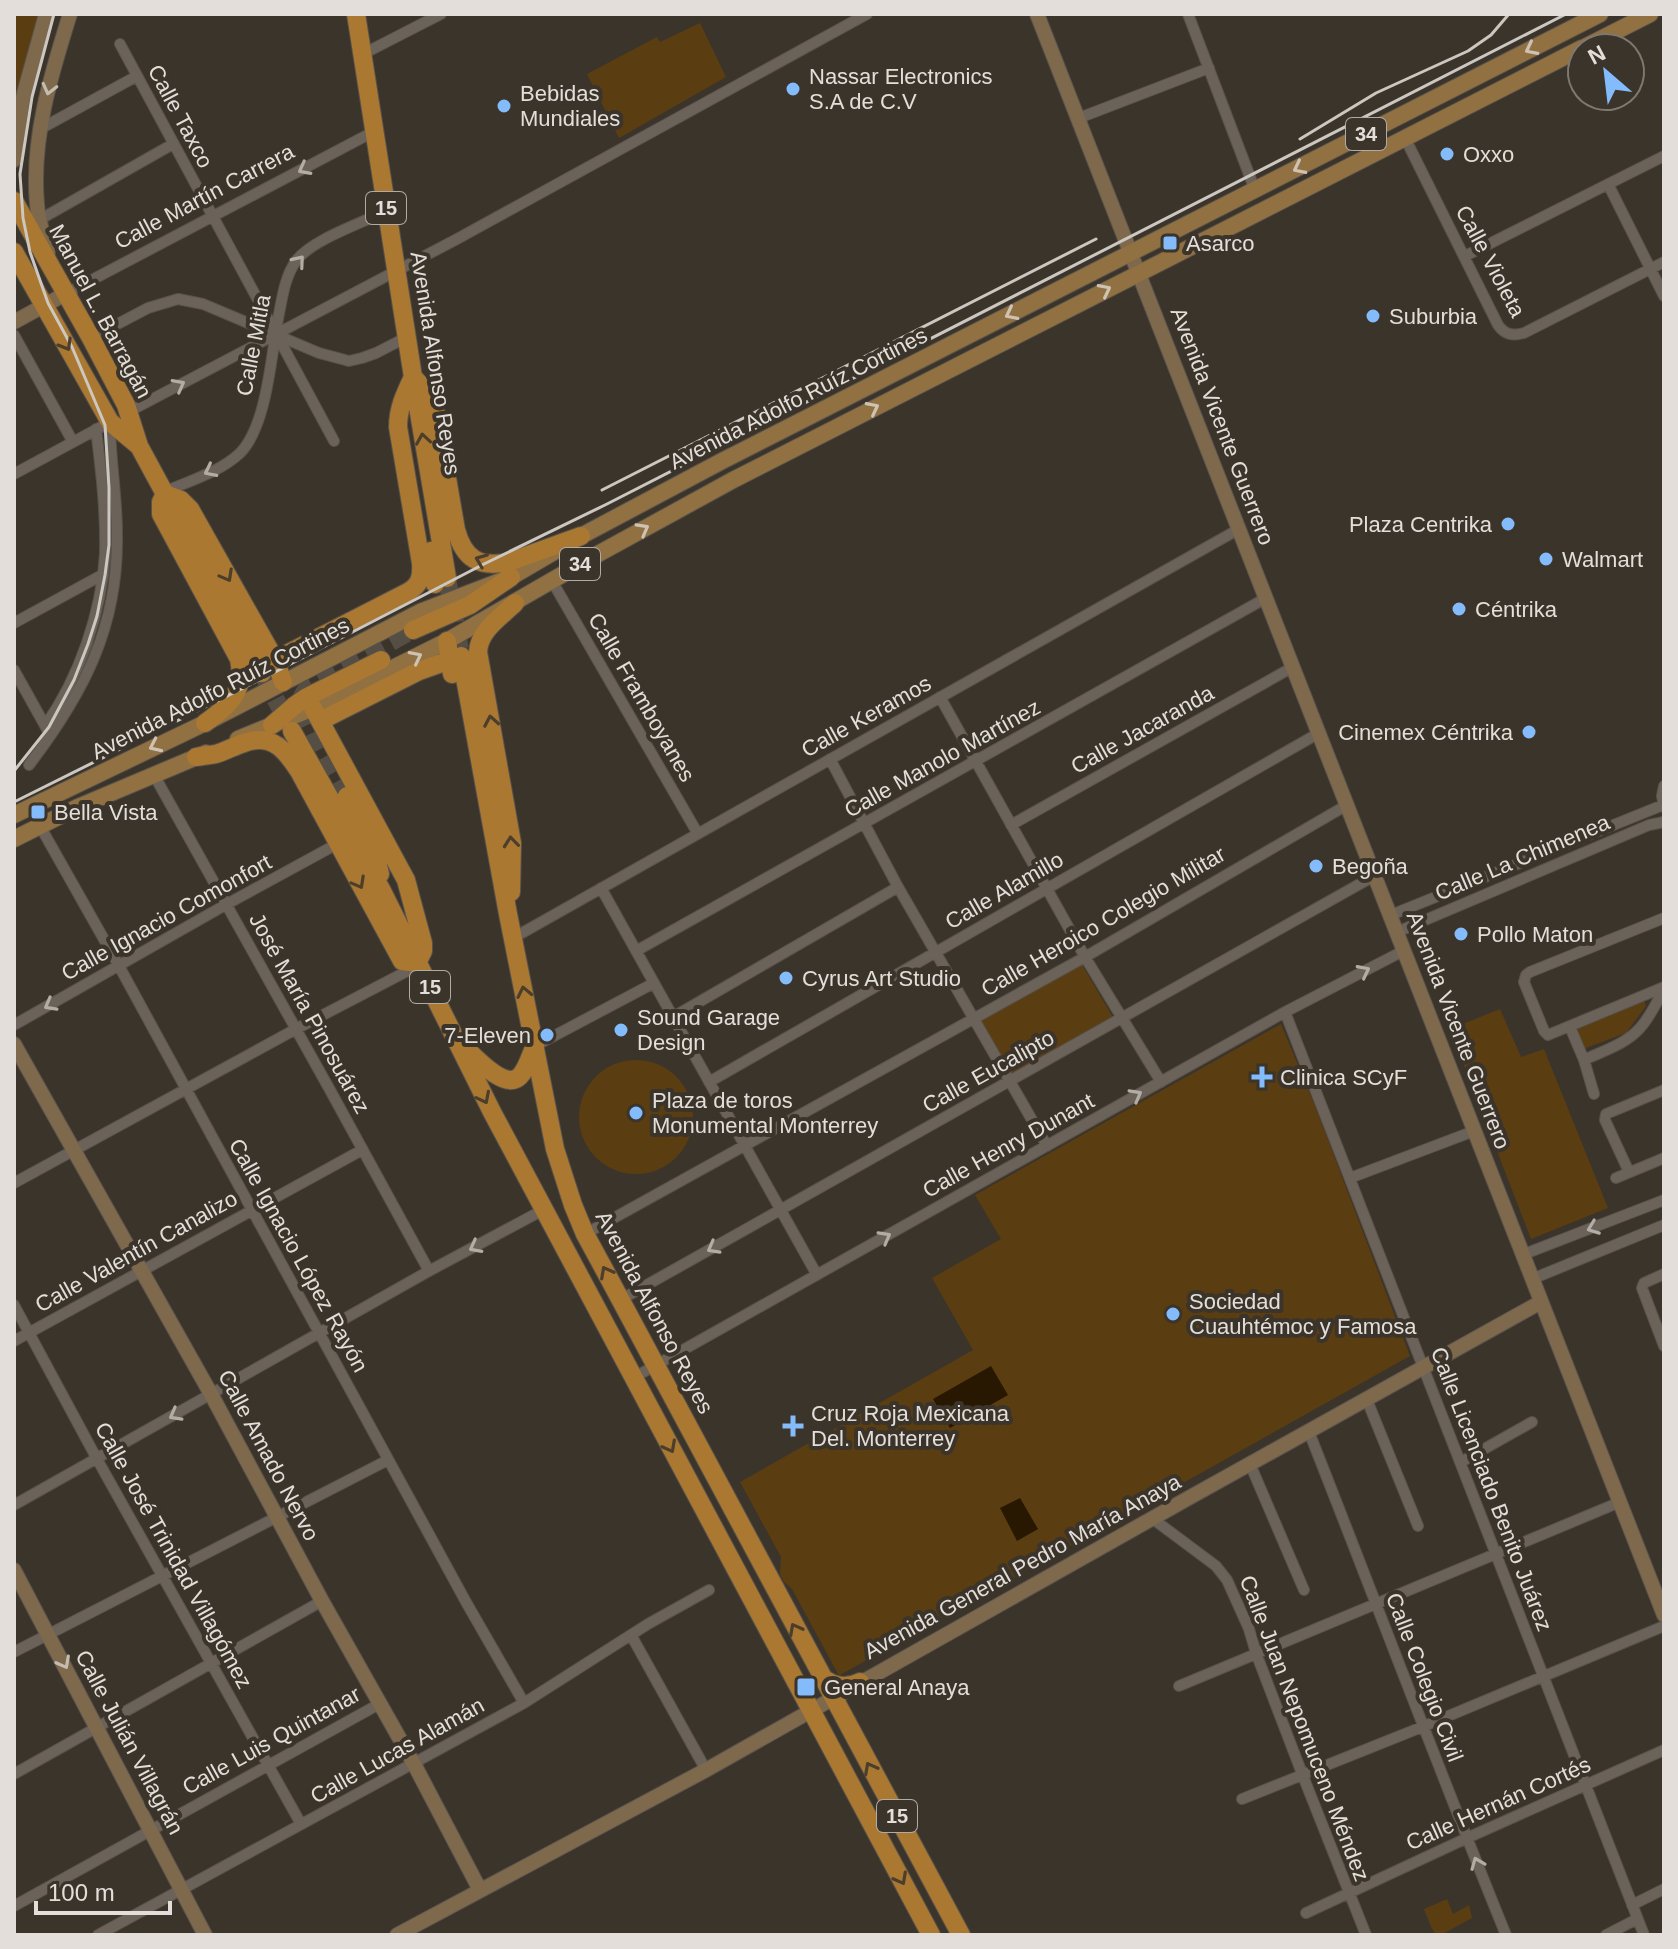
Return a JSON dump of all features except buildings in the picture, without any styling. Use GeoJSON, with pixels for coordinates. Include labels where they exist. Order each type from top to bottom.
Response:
{"type":"FeatureCollection","features":[{"type":"Feature","properties":{"kind":"highway","name":"Avenida Alfonso Reyes"},"geometry":{"type":"LineString","coordinates":[[356,14],[433,500],[426,522],[441,581]]}},
{"type":"Feature","properties":{"kind":"highway","name":"Manuel L. Barragán"},"geometry":{"type":"LineString","coordinates":[[14,201],[91,338],[129,412],[139,446],[165,493]]}},
{"type":"Feature","properties":{"kind":"highway","name":"Manuel L. Barragán"},"geometry":{"type":"LineString","coordinates":[[14,252],[103,426],[139,446]]}},
{"type":"Feature","properties":{"kind":"highway"},"geometry":{"type":"LineString","coordinates":[[268,667],[408,592],[419,583],[421,563],[398,427],[401,401],[413,377],[434,403],[456,530],[468,554],[482,563],[497,565],[581,536]]}},
{"type":"Feature","properties":{"kind":"highway"},"geometry":{"type":"LineString","coordinates":[[205,723],[221,712],[235,696],[240,680],[239,659],[161,514],[165,493],[181,500],[190,509],[268,667],[283,682]]}},
{"type":"Feature","properties":{"kind":"highway"},"geometry":{"type":"LineString","coordinates":[[413,630],[470,605],[511,577]]}},
{"type":"Feature","properties":{"kind":"highway"},"geometry":{"type":"LineString","coordinates":[[508,914],[512,843],[478,645],[483,633],[515,603]]}},
{"type":"Feature","properties":{"kind":"highway"},"geometry":{"type":"LineString","coordinates":[[447,641],[455,658],[482,847],[492,882],[508,914]]}},
{"type":"Feature","properties":{"kind":"highway"},"geometry":{"type":"LineString","coordinates":[[196,757],[258,740],[273,742],[291,758],[402,961],[418,964],[423,943],[406,880],[316,715],[455,658]]}},
{"type":"Feature","properties":{"kind":"highway"},"geometry":{"type":"LineString","coordinates":[[272,725],[307,697],[381,660]]}},
{"type":"Feature","properties":{"kind":"highway","name":"15"},"geometry":{"type":"LineString","coordinates":[[292,731],[382,891],[543,1210],[931,1935]]}},
{"type":"Feature","properties":{"kind":"highway"},"geometry":{"type":"LineString","coordinates":[[347,796],[375,853],[382,891]]}},
{"type":"Feature","properties":{"kind":"highway","name":"Avenida Alfonso Reyes"},"geometry":{"type":"LineString","coordinates":[[508,914],[555,1149],[564,1182],[585,1234],[961,1935]]}},
{"type":"Feature","properties":{"kind":"highway"},"geometry":{"type":"LineString","coordinates":[[453,1037],[499,1077],[509,1081],[514,1081],[523,1073],[535,1046]]}},
{"type":"Feature","properties":{"kind":"highway"},"geometry":{"type":"LineString","coordinates":[[817,1669],[824,1679],[836,1686],[851,1686],[860,1682]]}},
{"type":"Feature","properties":{"kind":"highway"},"geometry":{"type":"LineString","coordinates":[[929,1876],[927,1896],[940,1935]]}},
{"type":"Feature","properties":{"kind":"main road","name":"Avenida Adolfo Ruíz Cortines"},"geometry":{"type":"LineString","coordinates":[[14,815],[205,723],[420,612],[511,577],[722,461],[1600,14]]}},
{"type":"Feature","properties":{"kind":"main road","name":"Avenida Adolfo Ruíz Cortines"},"geometry":{"type":"LineString","coordinates":[[1614,32],[1650,14]]}},
{"type":"Feature","properties":{"kind":"main road","name":"Avenida Adolfo Ruíz Cortines"},"geometry":{"type":"LineString","coordinates":[[14,839],[78,807],[272,725],[316,715],[733,480],[1566,56]]}},
{"type":"Feature","properties":{"kind":"street"},"geometry":{"type":"LineString","coordinates":[[14,160],[23,97],[46,14]]}},
{"type":"Feature","properties":{"kind":"street"},"geometry":{"type":"LineString","coordinates":[[50,262],[39,220],[36,188],[40,129],[70,14]]}},
{"type":"Feature","properties":{"kind":"street"},"geometry":{"type":"LineString","coordinates":[[363,54],[441,14]]}},
{"type":"Feature","properties":{"kind":"street"},"geometry":{"type":"LineString","coordinates":[[14,474],[397,271],[867,14]]}},
{"type":"Feature","properties":{"kind":"street","name":"Avenida Vicente Guerrero"},"geometry":{"type":"LineString","coordinates":[[1037,14],[1664,1615]]}},
{"type":"Feature","properties":{"kind":"street"},"geometry":{"type":"LineString","coordinates":[[1188,14],[1255,190]]}},
{"type":"Feature","properties":{"kind":"street","name":"Calle Taxco"},"geometry":{"type":"LineString","coordinates":[[120,44],[334,441]]}},
{"type":"Feature","properties":{"kind":"street"},"geometry":{"type":"LineString","coordinates":[[1079,118],[1209,68]]}},
{"type":"Feature","properties":{"kind":"street"},"geometry":{"type":"LineString","coordinates":[[40,129],[137,76]]}},
{"type":"Feature","properties":{"kind":"street","name":"Calle Martín Carrera"},"geometry":{"type":"LineString","coordinates":[[14,322],[373,132]]}},
{"type":"Feature","properties":{"kind":"street","name":"Calle Violeta"},"geometry":{"type":"LineString","coordinates":[[1405,138],[1498,325],[1505,333],[1524,333],[1664,262]]}},
{"type":"Feature","properties":{"kind":"street"},"geometry":{"type":"LineString","coordinates":[[39,220],[173,144]]}},
{"type":"Feature","properties":{"kind":"street"},"geometry":{"type":"LineString","coordinates":[[1465,256],[1664,156]]}},
{"type":"Feature","properties":{"kind":"street"},"geometry":{"type":"LineString","coordinates":[[1608,184],[1664,296]]}},
{"type":"Feature","properties":{"kind":"street","name":"Calle Mitla"},"geometry":{"type":"LineString","coordinates":[[165,493],[216,469],[242,451],[263,404],[285,285],[296,261],[321,242],[386,211]]}},
{"type":"Feature","properties":{"kind":"street"},"geometry":{"type":"LineString","coordinates":[[91,338],[148,308],[178,299],[203,304],[319,353],[349,361],[376,353],[407,337]]}},
{"type":"Feature","properties":{"kind":"street"},"geometry":{"type":"LineString","coordinates":[[14,335],[73,442]]}},
{"type":"Feature","properties":{"kind":"street"},"geometry":{"type":"LineString","coordinates":[[29,765],[70,683],[95,611],[105,553],[103,426]]}},
{"type":"Feature","properties":{"kind":"street"},"geometry":{"type":"LineString","coordinates":[[48,731],[71,705],[91,667],[108,616],[116,576],[117,534],[103,426]]}},
{"type":"Feature","properties":{"kind":"street","name":"Calle Keramos"},"geometry":{"type":"LineString","coordinates":[[513,938],[1239,529]]}},
{"type":"Feature","properties":{"kind":"street"},"geometry":{"type":"LineString","coordinates":[[14,623],[102,575]]}},
{"type":"Feature","properties":{"kind":"street","name":"Calle Framboyanes"},"geometry":{"type":"LineString","coordinates":[[552,581],[698,834]]}},
{"type":"Feature","properties":{"kind":"street","name":"Calle Manolo Martínez"},"geometry":{"type":"LineString","coordinates":[[636,951],[1266,598]]}},
{"type":"Feature","properties":{"kind":"street","name":"Calle Jacaranda"},"geometry":{"type":"LineString","coordinates":[[1011,825],[1293,667]]}},
{"type":"Feature","properties":{"kind":"street"},"geometry":{"type":"LineString","coordinates":[[14,670],[48,731]]}},
{"type":"Feature","properties":{"kind":"street"},"geometry":{"type":"LineString","coordinates":[[940,697],[1085,957],[1161,1082]]}},
{"type":"Feature","properties":{"kind":"street","name":"Calle Alamillo"},"geometry":{"type":"LineString","coordinates":[[709,1082],[1319,733]]}},
{"type":"Feature","properties":{"kind":"street"},"geometry":{"type":"LineString","coordinates":[[830,759],[898,887],[1047,1146]]}},
{"type":"Feature","properties":{"kind":"street","name":"José María Pinosuárez"},"geometry":{"type":"LineString","coordinates":[[154,775],[429,1271]]}},
{"type":"Feature","properties":{"kind":"street"},"geometry":{"type":"LineString","coordinates":[[1391,915],[1664,806],[1664,786]]}},
{"type":"Feature","properties":{"kind":"street","name":"Calle Heroico Colegio Militar"},"geometry":{"type":"LineString","coordinates":[[585,1234],[1085,957],[1347,805]]}},
{"type":"Feature","properties":{"kind":"street","name":"Calle La Chimenea"},"geometry":{"type":"LineString","coordinates":[[1397,932],[1649,825],[1664,822]]}},
{"type":"Feature","properties":{"kind":"street","name":"Calle Ignacio López Rayón"},"geometry":{"type":"LineString","coordinates":[[40,826],[524,1703]]}},
{"type":"Feature","properties":{"kind":"street","name":"Calle Ignacio Comonfort"},"geometry":{"type":"LineString","coordinates":[[14,1025],[337,844]]}},
{"type":"Feature","properties":{"kind":"street","name":"Calle Eucalipto"},"geometry":{"type":"LineString","coordinates":[[620,1300],[1374,876]]}},
{"type":"Feature","properties":{"kind":"street"},"geometry":{"type":"LineString","coordinates":[[673,1017],[898,887]]}},
{"type":"Feature","properties":{"kind":"street"},"geometry":{"type":"LineString","coordinates":[[601,888],[817,1275]]}},
{"type":"Feature","properties":{"kind":"street"},"geometry":{"type":"LineString","coordinates":[[1664,918],[1526,975],[1524,982],[1545,1033],[1551,1035],[1664,988]]}},
{"type":"Feature","properties":{"kind":"street","name":"Calle Henry Dunant"},"geometry":{"type":"LineString","coordinates":[[633,1378],[1285,1012],[1405,950]]}},
{"type":"Feature","properties":{"kind":"street"},"geometry":{"type":"LineString","coordinates":[[14,1183],[418,964]]}},
{"type":"Feature","properties":{"kind":"street"},"geometry":{"type":"LineString","coordinates":[[535,1046],[654,983]]}},
{"type":"Feature","properties":{"kind":"street"},"geometry":{"type":"LineString","coordinates":[[1584,1060],[1632,1036],[1647,1020],[1664,988]]}},
{"type":"Feature","properties":{"kind":"street","name":"Calle Licenciado Benito Juárez"},"geometry":{"type":"LineString","coordinates":[[1285,1012],[1644,1935]]}},
{"type":"Feature","properties":{"kind":"street"},"geometry":{"type":"LineString","coordinates":[[1570,1027],[1594,1094]]}},
{"type":"Feature","properties":{"kind":"street","name":"Calle Amado Nervo"},"geometry":{"type":"LineString","coordinates":[[14,1044],[211,1394],[480,1890]]}},
{"type":"Feature","properties":{"kind":"street"},"geometry":{"type":"LineString","coordinates":[[1629,1172],[1605,1120],[1606,1114],[1664,1090]]}},
{"type":"Feature","properties":{"kind":"street"},"geometry":{"type":"LineString","coordinates":[[1350,1178],[1474,1131]]}},
{"type":"Feature","properties":{"kind":"street","name":"Calle Valentín Canalizo"},"geometry":{"type":"LineString","coordinates":[[14,1341],[362,1150]]}},
{"type":"Feature","properties":{"kind":"street"},"geometry":{"type":"LineString","coordinates":[[1616,1178],[1664,1158]]}},
{"type":"Feature","properties":{"kind":"street"},"geometry":{"type":"LineString","coordinates":[[1522,1255],[1661,1201],[1664,1215]]}},
{"type":"Feature","properties":{"kind":"street"},"geometry":{"type":"LineString","coordinates":[[14,1505],[543,1210]]}},
{"type":"Feature","properties":{"kind":"street"},"geometry":{"type":"LineString","coordinates":[[1532,1279],[1664,1225]]}},
{"type":"Feature","properties":{"kind":"street"},"geometry":{"type":"LineString","coordinates":[[1664,1274],[1644,1283],[1643,1293],[1664,1346]]}},
{"type":"Feature","properties":{"kind":"street","name":"Avenida General Pedro María Anaya"},"geometry":{"type":"LineString","coordinates":[[397,1935],[706,1770],[1541,1302]]}},
{"type":"Feature","properties":{"kind":"street","name":"Calle José Trinidad Villagómez"},"geometry":{"type":"LineString","coordinates":[[14,1305],[301,1824]]}},
{"type":"Feature","properties":{"kind":"street"},"geometry":{"type":"LineString","coordinates":[[1367,1400],[1418,1526]]}},
{"type":"Feature","properties":{"kind":"street"},"geometry":{"type":"LineString","coordinates":[[1461,1462],[1532,1422]]}},
{"type":"Feature","properties":{"kind":"street","name":"Calle Colegio Civil"},"geometry":{"type":"LineString","coordinates":[[1309,1432],[1506,1935]]}},
{"type":"Feature","properties":{"kind":"street"},"geometry":{"type":"LineString","coordinates":[[14,1652],[388,1460]]}},
{"type":"Feature","properties":{"kind":"street"},"geometry":{"type":"LineString","coordinates":[[1250,1464],[1304,1590]]}},
{"type":"Feature","properties":{"kind":"street"},"geometry":{"type":"LineString","coordinates":[[1179,1686],[1620,1502]]}},
{"type":"Feature","properties":{"kind":"street","name":"Calle Juan Nepomuceno Méndez"},"geometry":{"type":"LineString","coordinates":[[1153,1519],[1224,1575],[1244,1617],[1366,1935]]}},
{"type":"Feature","properties":{"kind":"street","name":"Calle Julián Villagrán"},"geometry":{"type":"LineString","coordinates":[[14,1570],[205,1935]]}},
{"type":"Feature","properties":{"kind":"street","name":"Calle Lucas Alamán"},"geometry":{"type":"LineString","coordinates":[[98,1935],[524,1703],[709,1590]]}},
{"type":"Feature","properties":{"kind":"street"},"geometry":{"type":"LineString","coordinates":[[14,1774],[322,1601]]}},
{"type":"Feature","properties":{"kind":"street"},"geometry":{"type":"LineString","coordinates":[[1242,1799],[1664,1626]]}},
{"type":"Feature","properties":{"kind":"street"},"geometry":{"type":"LineString","coordinates":[[631,1635],[706,1770]]}},
{"type":"Feature","properties":{"kind":"street","name":"Calle Luis Quintanar"},"geometry":{"type":"LineString","coordinates":[[14,1906],[381,1703]]}},
{"type":"Feature","properties":{"kind":"street","name":"Calle Hernán Cortés"},"geometry":{"type":"LineString","coordinates":[[1306,1913],[1664,1750]]}},
{"type":"Feature","properties":{"kind":"street"},"geometry":{"type":"LineString","coordinates":[[1632,1905],[1664,1889]]}},
{"type":"Feature","properties":{"kind":"street"},"geometry":{"type":"LineString","coordinates":[[1606,1935],[1637,1919]]}},
{"type":"Feature","properties":{"kind":"shaded area"},"geometry":{"type":"Polygon","coordinates":[[[14,14],[41,14],[14,116],[14,14]]]}},
{"type":"Feature","properties":{"kind":"shaded area"},"geometry":{"type":"Polygon","coordinates":[[[700,23],[726,77],[619,138],[587,74],[657,37],[660,42],[700,23]]]}},
{"type":"Feature","properties":{"kind":"shaded area"},"geometry":{"type":"Polygon","coordinates":[[[1081,963],[1114,1019],[1011,1078],[978,1019],[1081,963]]]}},
{"type":"Feature","properties":{"kind":"shaded area"},"geometry":{"type":"Polygon","coordinates":[[[1644,1001],[1646,1006],[1626,1033],[1583,1049],[1576,1028],[1644,1001]]]}},
{"type":"Feature","properties":{"kind":"shaded area"},"geometry":{"type":"Polygon","coordinates":[[[1500,1009],[1521,1057],[1544,1049],[1608,1208],[1531,1239],[1450,1029],[1500,1009]]]}},
{"type":"Feature","properties":{"kind":"shaded area","name":"Sociedad Cuauhtémoc y Famosa"},"geometry":{"type":"Polygon","coordinates":[[[1281,1024],[1410,1356],[838,1674],[792,1589],[784,1582],[780,1574],[781,1557],[740,1482],[973,1350],[932,1278],[1001,1239],[975,1195],[1281,1024]]]}},
{"type":"Feature","properties":{"kind":"shaded area","name":"Plaza de toros Monumental Monterrey"},"geometry":{"type":"Polygon","coordinates":[[[636,1060],[658,1064],[677,1076],[689,1095],[693,1117],[689,1139],[677,1158],[658,1170],[636,1174],[614,1170],[595,1158],[583,1139],[579,1117],[583,1095],[595,1076],[614,1064],[636,1060]]]}},
{"type":"Feature","properties":{"kind":"shaded area"},"geometry":{"type":"Polygon","coordinates":[[[991,1366],[1008,1395],[950,1428],[933,1399],[991,1366]]]}},
{"type":"Feature","properties":{"kind":"shaded area"},"geometry":{"type":"Polygon","coordinates":[[[1020,1498],[1038,1529],[1017,1541],[1000,1508],[1020,1498]]]}},
{"type":"Feature","properties":{"kind":"shaded area"},"geometry":{"type":"Polygon","coordinates":[[[1447,1899],[1453,1914],[1469,1905],[1472,1918],[1436,1935],[1424,1909],[1447,1899]]]}},
{"type":"Feature","properties":{"kind":"tunnel"},"geometry":{"type":"LineString","coordinates":[[447,578],[461,656]]}},
{"type":"Feature","properties":{"kind":"tunnel"},"geometry":{"type":"LineString","coordinates":[[347,796],[307,723],[301,703],[303,695],[310,686],[413,630]]}},
{"type":"Feature","properties":{"kind":"tunnel"},"geometry":{"type":"LineString","coordinates":[[263,675],[290,727]]}},
{"type":"Feature","properties":{"kind":"railway"},"geometry":{"type":"LineString","coordinates":[[14,771],[49,727],[74,680],[97,616],[109,545],[105,425],[72,347],[48,303],[30,252],[23,218],[20,174],[32,97],[54,14]]}},
{"type":"Feature","properties":{"kind":"railway"},"geometry":{"type":"LineString","coordinates":[[1300,139],[1376,93],[1468,51],[1491,35],[1509,14]]}},
{"type":"Feature","properties":{"kind":"railway"},"geometry":{"type":"LineString","coordinates":[[14,802],[607,504],[1566,14]]}},
{"type":"Feature","properties":{"kind":"railway"},"geometry":{"type":"LineString","coordinates":[[602,490],[1096,239]]}},
{"type":"Feature","properties":{"kind":"place","name":"Nassar Electronics S.A de C.V"},"geometry":{"type":"Point","coordinates":[793,89]}},
{"type":"Feature","properties":{"kind":"place","name":"Bebidas Mundiales"},"geometry":{"type":"Point","coordinates":[504,106]}},
{"type":"Feature","properties":{"kind":"place","name":"Oxxo"},"geometry":{"type":"Point","coordinates":[1447,154]}},
{"type":"Feature","properties":{"kind":"place","name":"Asarco"},"geometry":{"type":"Point","coordinates":[1170,243]}},
{"type":"Feature","properties":{"kind":"place","name":"Suburbia"},"geometry":{"type":"Point","coordinates":[1373,316]}},
{"type":"Feature","properties":{"kind":"place","name":"Plaza Centrika"},"geometry":{"type":"Point","coordinates":[1508,524]}},
{"type":"Feature","properties":{"kind":"place","name":"Walmart"},"geometry":{"type":"Point","coordinates":[1546,559]}},
{"type":"Feature","properties":{"kind":"place","name":"Céntrika"},"geometry":{"type":"Point","coordinates":[1459,609]}},
{"type":"Feature","properties":{"kind":"place","name":"Cinemex Céntrika"},"geometry":{"type":"Point","coordinates":[1529,732]}},
{"type":"Feature","properties":{"kind":"place","name":"Bella Vista"},"geometry":{"type":"Point","coordinates":[38,812]}},
{"type":"Feature","properties":{"kind":"place","name":"Begoña"},"geometry":{"type":"Point","coordinates":[1316,866]}},
{"type":"Feature","properties":{"kind":"place","name":"Pollo Maton"},"geometry":{"type":"Point","coordinates":[1461,934]}},
{"type":"Feature","properties":{"kind":"place","name":"Cyrus Art Studio"},"geometry":{"type":"Point","coordinates":[786,978]}},
{"type":"Feature","properties":{"kind":"place","name":"Sound Garage Design"},"geometry":{"type":"Point","coordinates":[621,1030]}},
{"type":"Feature","properties":{"kind":"place","name":"7-Eleven"},"geometry":{"type":"Point","coordinates":[547,1035]}},
{"type":"Feature","properties":{"kind":"place","name":"Clinica SCyF"},"geometry":{"type":"Point","coordinates":[1262,1077]}},
{"type":"Feature","properties":{"kind":"place","name":"Plaza de toros Monumental Monterrey"},"geometry":{"type":"Point","coordinates":[636,1113]}},
{"type":"Feature","properties":{"kind":"place","name":"Sociedad Cuauhtémoc y Famosa"},"geometry":{"type":"Point","coordinates":[1173,1314]}},
{"type":"Feature","properties":{"kind":"place","name":"Cruz Roja Mexicana Del. Monterrey"},"geometry":{"type":"Point","coordinates":[793,1426]}},
{"type":"Feature","properties":{"kind":"place","name":"General Anaya"},"geometry":{"type":"Point","coordinates":[806,1687]}}]}
